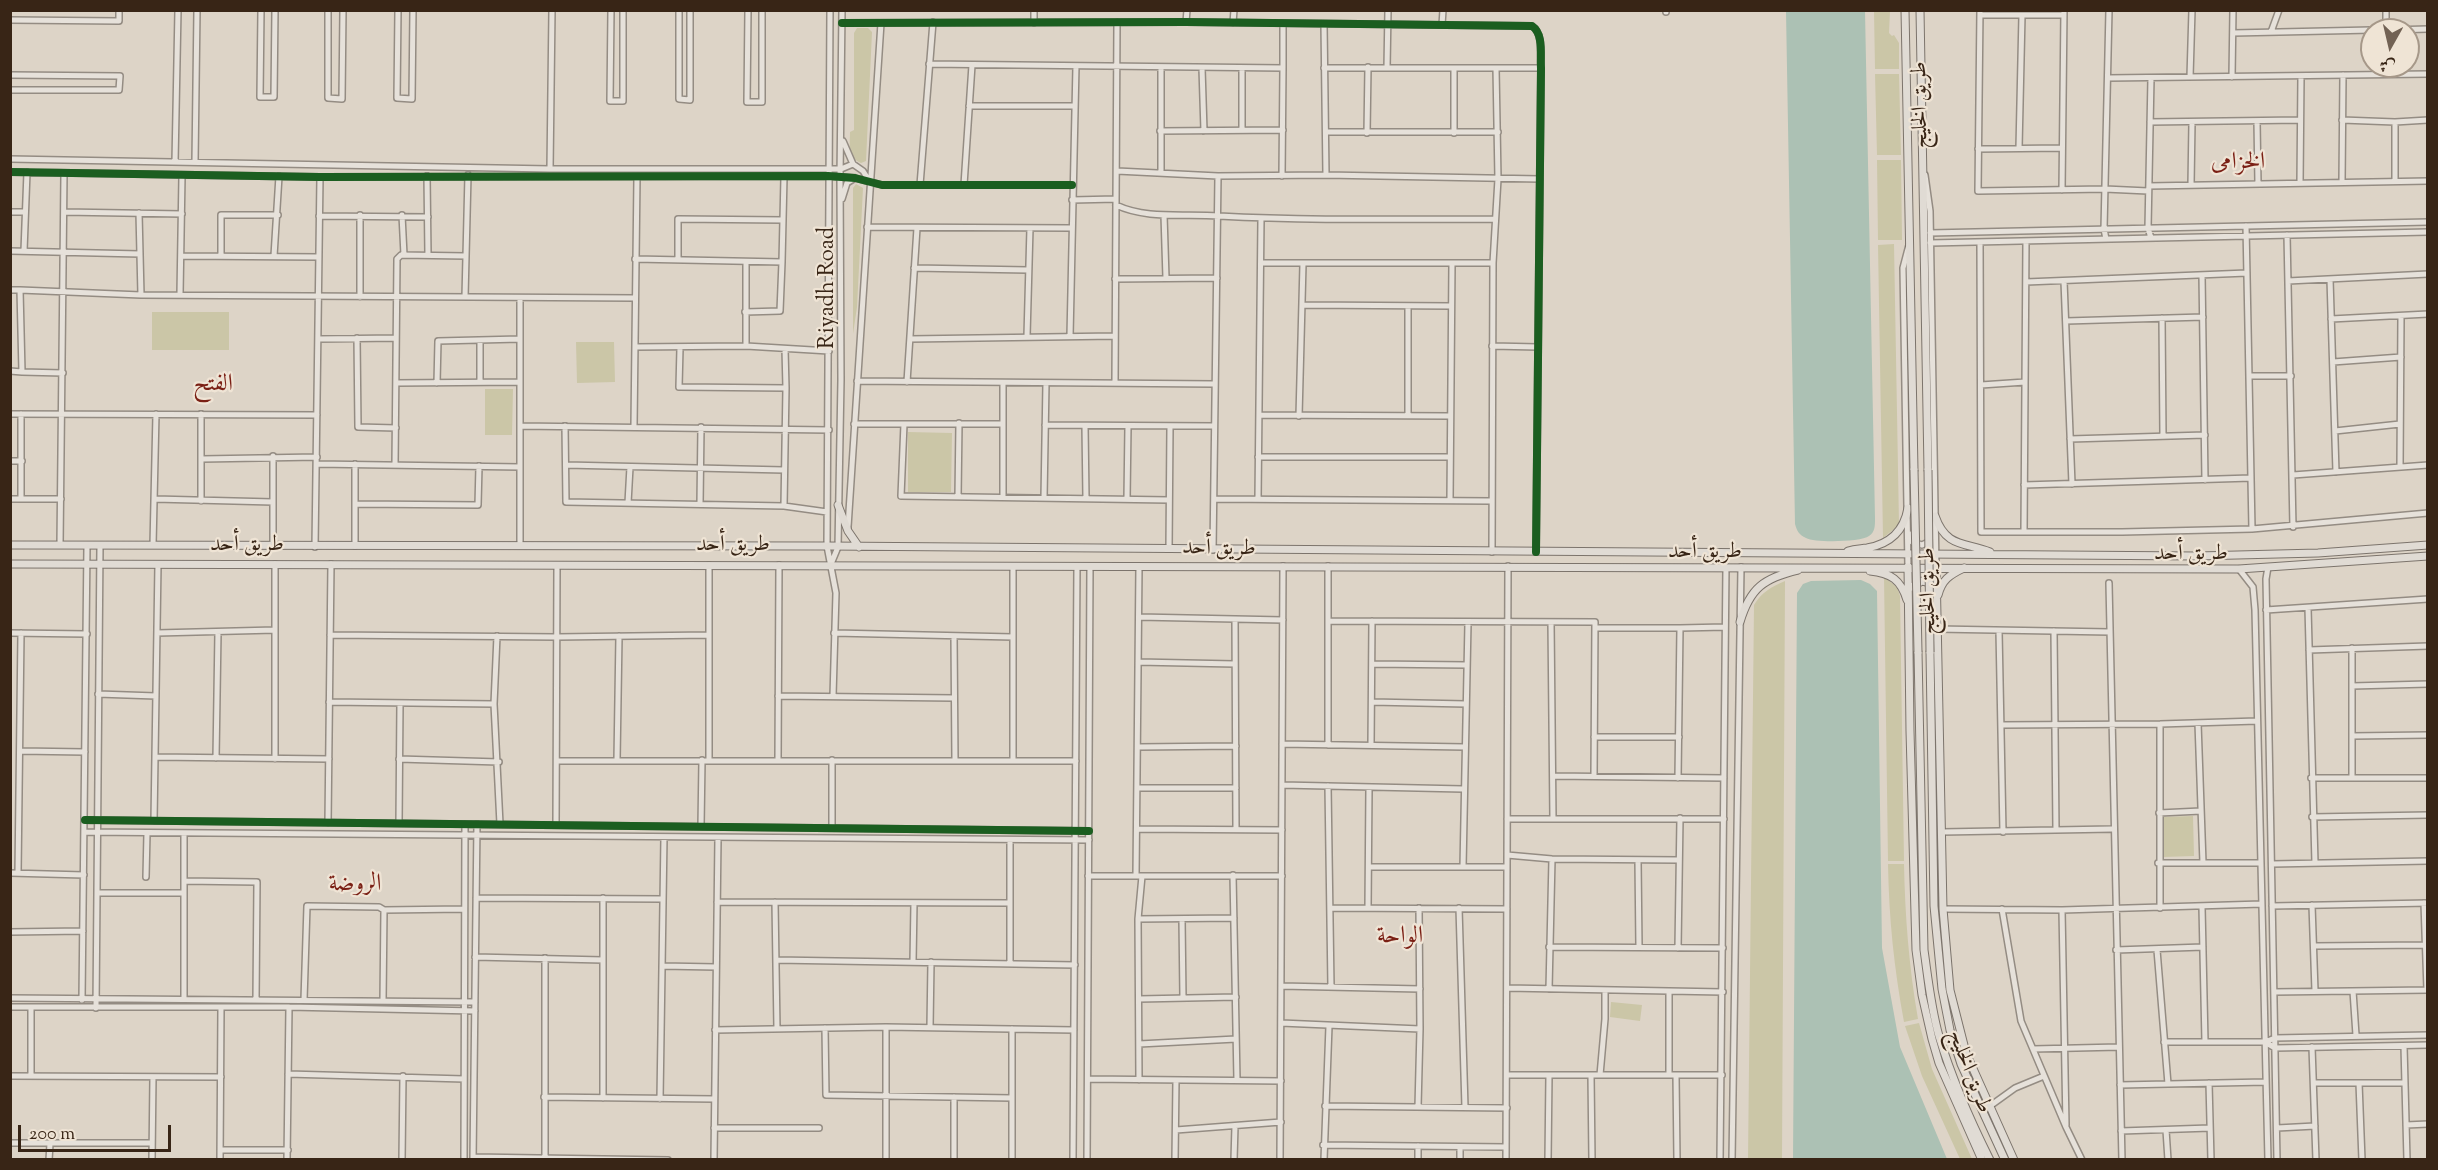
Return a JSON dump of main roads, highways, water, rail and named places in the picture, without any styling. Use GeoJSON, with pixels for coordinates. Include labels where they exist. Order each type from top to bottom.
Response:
{"type":"FeatureCollection","features":[{"type":"Feature","properties":{"kind":"main road","name":"طريق الخليج"},"geometry":{"type":"LineString","coordinates":[[1905,10],[1924,950],[1938,1034],[1957,1087],[1990,1160]]}},
{"type":"Feature","properties":{"kind":"main road","name":"طريق الخليج"},"geometry":{"type":"LineString","coordinates":[[1920,10],[1933,833],[1937,951],[1950,1030],[1961,1064],[2005,1160]]}},
{"type":"Feature","properties":{"kind":"main road"},"geometry":{"type":"LineString","coordinates":[[838,505],[848,531],[859,547]]}},
{"type":"Feature","properties":{"kind":"main road"},"geometry":{"type":"LineString","coordinates":[[1843,553],[1884,543],[1894,536],[1905,522],[1908,508]]}},
{"type":"Feature","properties":{"kind":"main road"},"geometry":{"type":"LineString","coordinates":[[1935,516],[1938,525],[1946,535],[1956,542],[1995,554]]}},
{"type":"Feature","properties":{"kind":"main road","name":"طريق أحد"},"geometry":{"type":"LineString","coordinates":[[10,545],[827,546],[838,548],[2247,555],[2318,553],[2427,545]]}},
{"type":"Feature","properties":{"kind":"main road","name":"طريق أحد"},"geometry":{"type":"LineString","coordinates":[[10,564],[2239,568],[2427,556]]}},
{"type":"Feature","properties":{"kind":"main road"},"geometry":{"type":"LineString","coordinates":[[1740,622],[1746,602],[1762,583],[1808,567]]}},
{"type":"Feature","properties":{"kind":"main road"},"geometry":{"type":"LineString","coordinates":[[1856,567],[1886,573],[1896,578],[1902,585],[1909,608]]}},
{"type":"Feature","properties":{"kind":"main road"},"geometry":{"type":"LineString","coordinates":[[1908,567],[1916,950],[1922,995],[1932,1039],[1982,1160]]}},
{"type":"Feature","properties":{"kind":"main road"},"geometry":{"type":"LineString","coordinates":[[1936,567],[1943,909],[1950,990],[1959,1032],[2014,1160]]}},
{"type":"Feature","properties":{"kind":"main road"},"geometry":{"type":"LineString","coordinates":[[1936,613],[1942,583],[1949,575],[1966,567]]}},
{"type":"Feature","properties":{"kind":"main road"},"geometry":{"type":"LineString","coordinates":[[1909,598],[1913,586],[1922,581],[1932,587],[1936,603]]}},
{"type":"Feature","properties":{"kind":"main road"},"geometry":{"type":"LineString","coordinates":[[1933,833],[1940,781]]}},
{"type":"Feature","properties":{"kind":"main road"},"geometry":{"type":"LineString","coordinates":[[1933,789],[1941,808]]}},
{"type":"Feature","properties":{"kind":"main road"},"geometry":{"type":"LineString","coordinates":[[1914,875],[1922,893]]}},
{"type":"Feature","properties":{"kind":"district","name":"الخزامى"},"geometry":{"type":"Point","coordinates":[2238,164]}},
{"type":"Feature","properties":{"kind":"district","name":"الفتح"},"geometry":{"type":"Point","coordinates":[213,386]}},
{"type":"Feature","properties":{"kind":"district","name":"الروضة"},"geometry":{"type":"Point","coordinates":[355,886]}},
{"type":"Feature","properties":{"kind":"district","name":"الواحة"},"geometry":{"type":"Point","coordinates":[1400,938]}}]}
